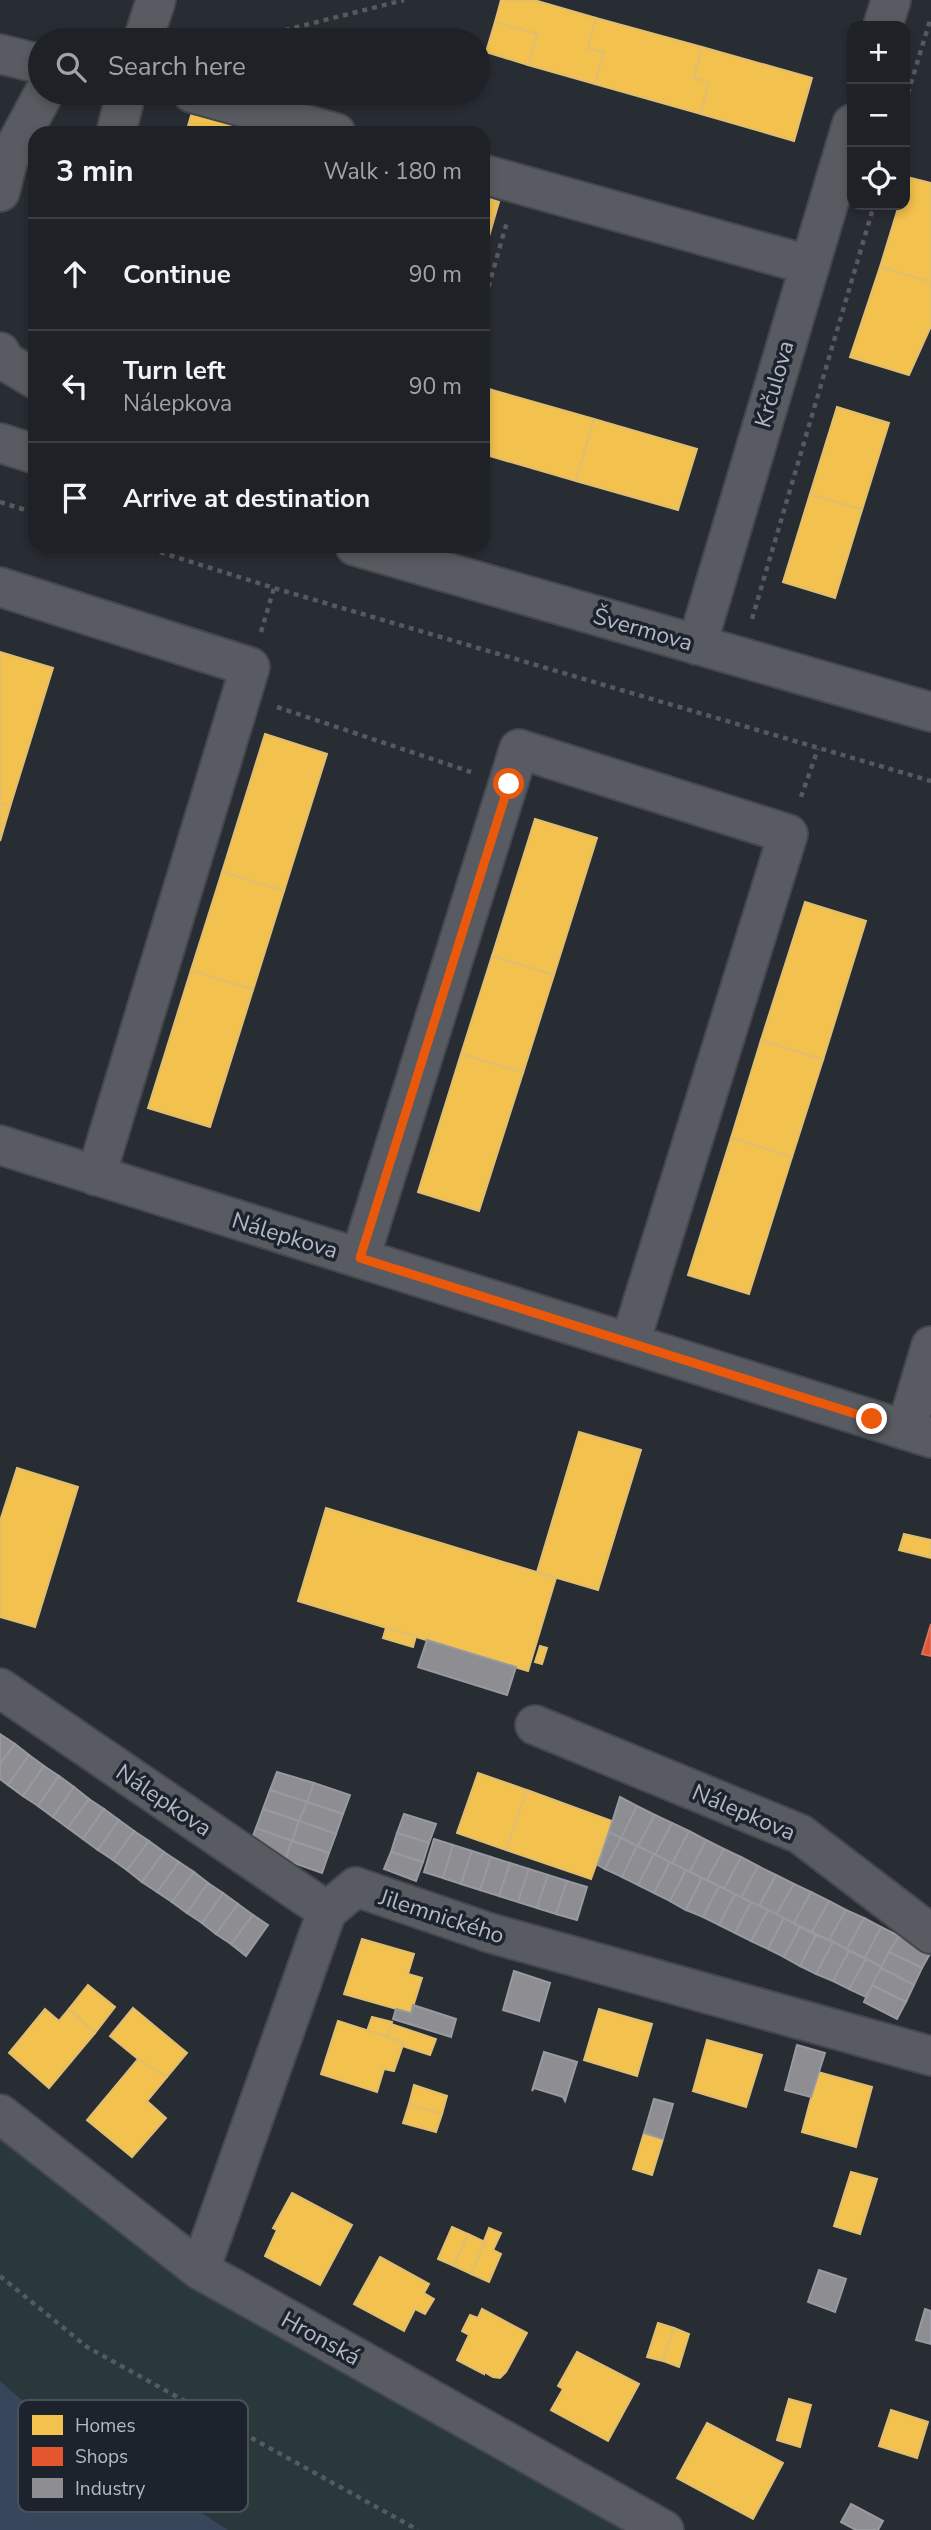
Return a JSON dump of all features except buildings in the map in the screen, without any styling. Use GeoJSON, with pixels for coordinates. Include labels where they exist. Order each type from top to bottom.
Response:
{"type":"FeatureCollection","features":[{"type":"Feature","properties":{"kind":"street"},"geometry":{"type":"LineString","coordinates":[[147,28],[156,0]]}},
{"type":"Feature","properties":{"kind":"street"},"geometry":{"type":"LineString","coordinates":[[885,21],[891,0]]}},
{"type":"Feature","properties":{"kind":"street"},"geometry":{"type":"LineString","coordinates":[[0,54],[28,61]]}},
{"type":"Feature","properties":{"kind":"street"},"geometry":{"type":"LineString","coordinates":[[31,126],[39,105]]}},
{"type":"Feature","properties":{"kind":"street"},"geometry":{"type":"LineString","coordinates":[[118,126],[123,105]]}},
{"type":"Feature","properties":{"kind":"street"},"geometry":{"type":"LineString","coordinates":[[235,105],[311,126]]}},
{"type":"Feature","properties":{"kind":"street"},"geometry":{"type":"LineString","coordinates":[[14,172],[28,135]]}},
{"type":"Feature","properties":{"kind":"street","name":"Krčulova"},"geometry":{"type":"LineString","coordinates":[[697,645],[847,140]]}},
{"type":"Feature","properties":{"kind":"street"},"geometry":{"type":"LineString","coordinates":[[500,179],[808,265]]}},
{"type":"Feature","properties":{"kind":"street"},"geometry":{"type":"LineString","coordinates":[[0,352],[5,361],[28,375]]}},
{"type":"Feature","properties":{"kind":"street","name":"Švermova"},"geometry":{"type":"LineString","coordinates":[[379,553],[931,712]]}},
{"type":"Feature","properties":{"kind":"street"},"geometry":{"type":"LineString","coordinates":[[0,587],[250,667],[96,1175]]}},
{"type":"Feature","properties":{"kind":"street"},"geometry":{"type":"LineString","coordinates":[[360,1258],[519,749],[788,834],[630,1343]]}},
{"type":"Feature","properties":{"kind":"street","name":"Nálepkova"},"geometry":{"type":"LineString","coordinates":[[0,1146],[918,1434]]}},
{"type":"Feature","properties":{"kind":"street"},"geometry":{"type":"LineString","coordinates":[[918,1434],[931,1346]]}},
{"type":"Feature","properties":{"kind":"street","name":"Nálepkova"},"geometry":{"type":"LineString","coordinates":[[0,1688],[327,1911]]}},
{"type":"Feature","properties":{"kind":"street","name":"Nálepkova"},"geometry":{"type":"LineString","coordinates":[[535,1725],[800,1834],[931,1934]]}},
{"type":"Feature","properties":{"kind":"street","name":"Jilemnického"},"geometry":{"type":"LineString","coordinates":[[327,1911],[356,1887],[490,1933],[931,2056]]}},
{"type":"Feature","properties":{"kind":"street"},"geometry":{"type":"LineString","coordinates":[[200,2270],[327,1911]]}},
{"type":"Feature","properties":{"kind":"street","name":"Hronská"},"geometry":{"type":"LineString","coordinates":[[0,2113],[200,2270],[663,2530]]}},
{"type":"Feature","properties":{"kind":"path"},"geometry":{"type":"LineString","coordinates":[[293,28],[404,0]]}},
{"type":"Feature","properties":{"kind":"path"},"geometry":{"type":"LineString","coordinates":[[910,87],[931,20]]}},
{"type":"Feature","properties":{"kind":"path"},"geometry":{"type":"LineString","coordinates":[[490,254],[500,179]]}},
{"type":"Feature","properties":{"kind":"path"},"geometry":{"type":"LineString","coordinates":[[752,619],[873,210]]}},
{"type":"Feature","properties":{"kind":"path"},"geometry":{"type":"LineString","coordinates":[[0,502],[28,511]]}},
{"type":"Feature","properties":{"kind":"path"},"geometry":{"type":"LineString","coordinates":[[163,553],[931,781]]}},
{"type":"Feature","properties":{"kind":"path"},"geometry":{"type":"LineString","coordinates":[[242,696],[509,784]]}},
{"type":"Feature","properties":{"kind":"path"},"geometry":{"type":"LineString","coordinates":[[788,834],[818,749]]}},
{"type":"Feature","properties":{"kind":"path"},"geometry":{"type":"LineString","coordinates":[[0,2276],[87,2347],[183,2400]]}},
{"type":"Feature","properties":{"kind":"path"},"geometry":{"type":"LineString","coordinates":[[248,2436],[418,2530]]}},
{"type":"Feature","properties":{"kind":"shaded area"},"geometry":{"type":"Polygon","coordinates":[[[0,2114],[200,2270],[656,2530],[228,2530],[200,2512],[248,2512],[248,2400],[22,2400],[0,2381],[0,2114]]]}},
{"type":"Feature","properties":{"kind":"water"},"geometry":{"type":"Polygon","coordinates":[[[0,2381],[22,2400],[18,2400],[18,2512],[200,2512],[228,2530],[0,2530],[0,2381]]]}},
{"type":"Feature","properties":{"kind":"route"},"geometry":{"type":"LineString","coordinates":[[509,784],[360,1258],[872,1419]]}}]}
